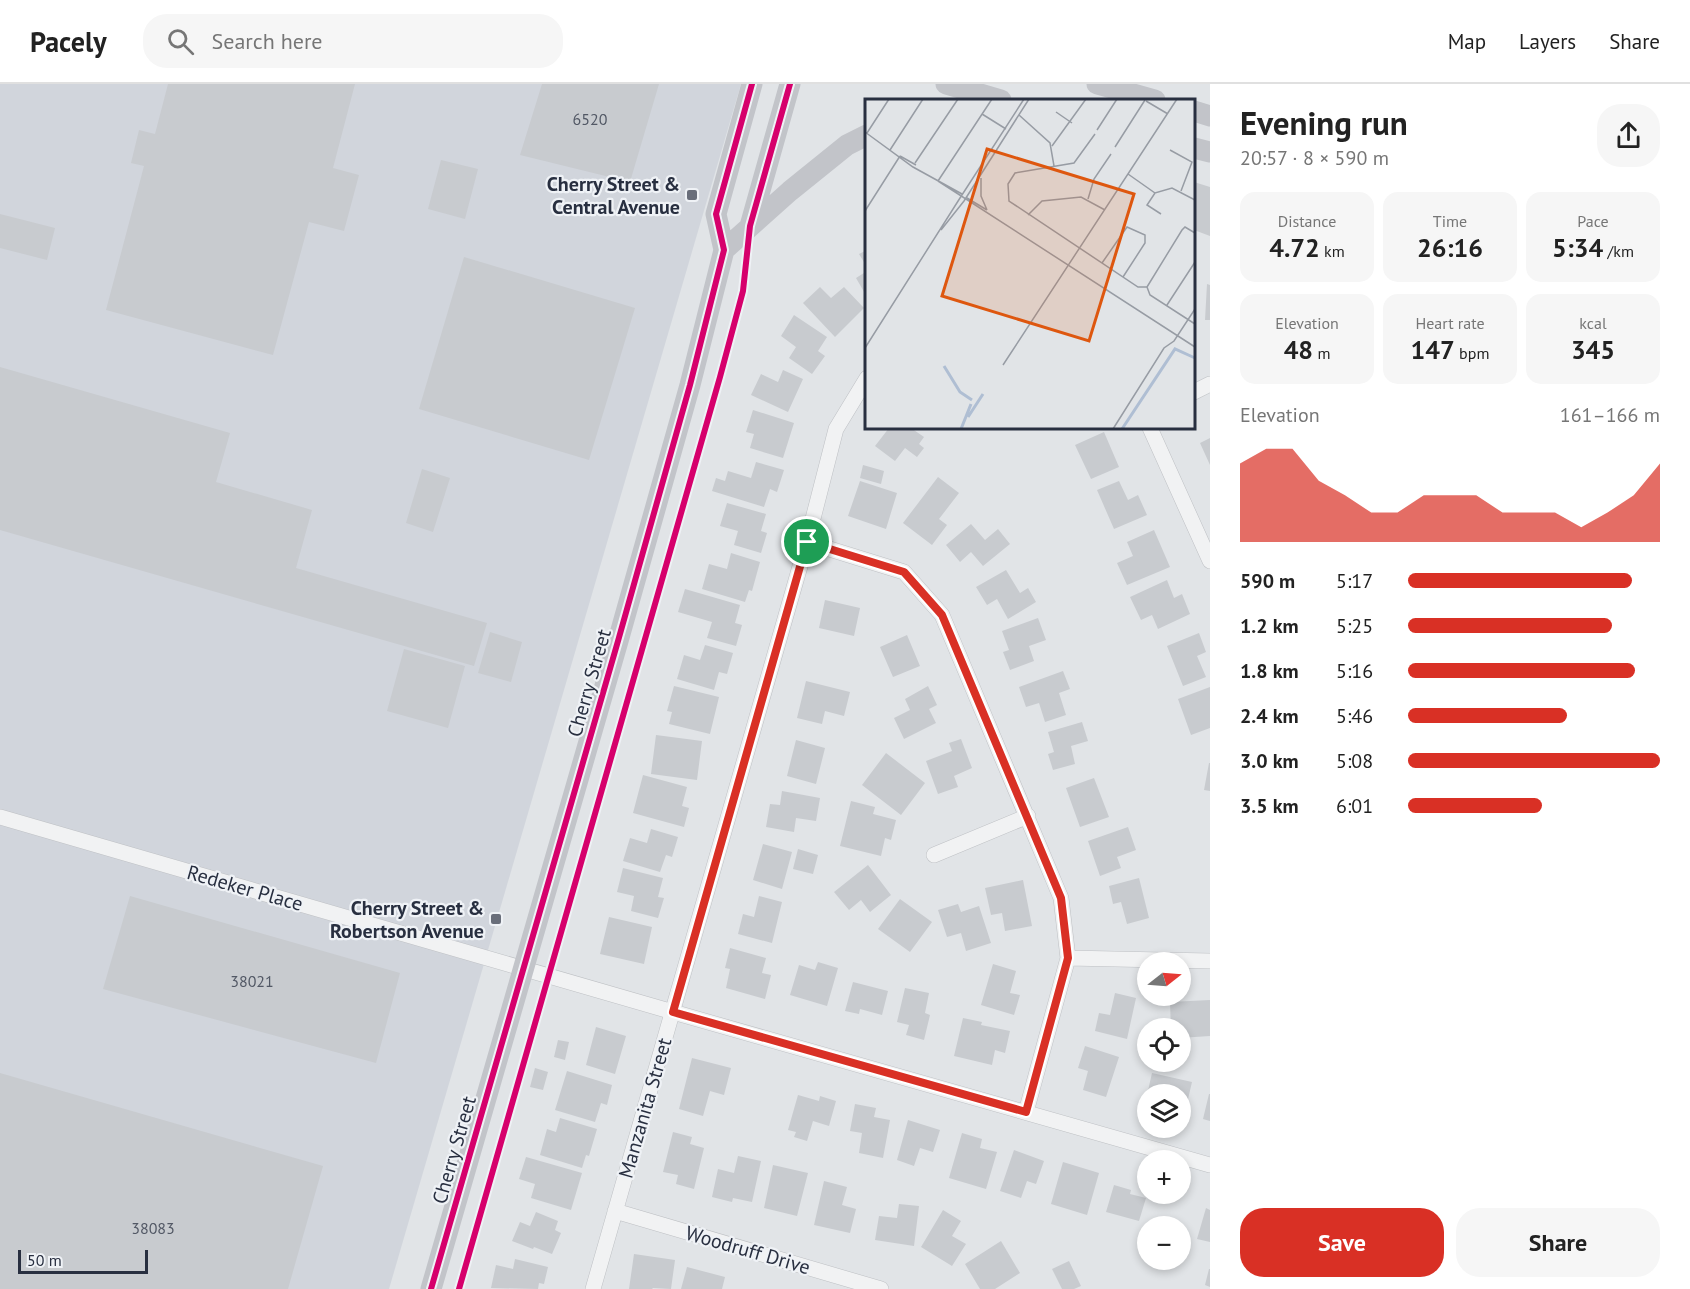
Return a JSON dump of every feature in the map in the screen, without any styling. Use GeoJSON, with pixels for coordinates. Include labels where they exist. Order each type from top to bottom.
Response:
{"type":"FeatureCollection","features":[{"type":"Feature","properties":{"kind":"street"},"geometry":{"type":"LineString","coordinates":[[750,226],[789,84]]}},
{"type":"Feature","properties":{"kind":"street"},"geometry":{"type":"LineString","coordinates":[[946,84],[998,99]]}},
{"type":"Feature","properties":{"kind":"street"},"geometry":{"type":"LineString","coordinates":[[1097,84],[1151,99]]}},
{"type":"Feature","properties":{"kind":"street","name":"Cherry Street"},"geometry":{"type":"LineString","coordinates":[[431,1289],[690,386],[724,250],[716,214],[748,90]]}},
{"type":"Feature","properties":{"kind":"street"},"geometry":{"type":"LineString","coordinates":[[1195,111],[1210,116]]}},
{"type":"Feature","properties":{"kind":"street"},"geometry":{"type":"LineString","coordinates":[[724,250],[847,145],[865,136]]}},
{"type":"Feature","properties":{"kind":"street"},"geometry":{"type":"LineString","coordinates":[[1195,148],[1210,152]]}},
{"type":"Feature","properties":{"kind":"street","name":"Manzanita Street"},"geometry":{"type":"LineString","coordinates":[[593,1289],[807,542],[836,429],[865,381]]}},
{"type":"Feature","properties":{"kind":"street"},"geometry":{"type":"LineString","coordinates":[[1195,392],[1210,384]]}},
{"type":"Feature","properties":{"kind":"street"},"geometry":{"type":"LineString","coordinates":[[1150,429],[1210,561]]}},
{"type":"Feature","properties":{"kind":"street"},"geometry":{"type":"LineString","coordinates":[[807,542],[904,572],[942,615],[1061,898],[1068,958],[1026,1112]]}},
{"type":"Feature","properties":{"kind":"street"},"geometry":{"type":"LineString","coordinates":[[934,855],[1028,816]]}},
{"type":"Feature","properties":{"kind":"street","name":"Redeker Place"},"geometry":{"type":"LineString","coordinates":[[0,817],[1210,1165]]}},
{"type":"Feature","properties":{"kind":"street"},"geometry":{"type":"LineString","coordinates":[[1068,958],[1210,961]]}},
{"type":"Feature","properties":{"kind":"street","name":"Woodruff Drive"},"geometry":{"type":"LineString","coordinates":[[615,1211],[881,1289]]}},
{"type":"Feature","properties":{"kind":"shaded area"},"geometry":{"type":"Polygon","coordinates":[[[0,84],[741,84],[389,1289],[0,1289],[0,84]]]}},
{"type":"Feature","properties":{"kind":"building"},"geometry":{"type":"Polygon","coordinates":[[[168,84],[355,84],[333,168],[359,175],[344,231],[309,222],[273,355],[106,310],[144,166],[131,163],[139,130],[155,134],[168,84]]]}},
{"type":"Feature","properties":{"kind":"building"},"geometry":{"type":"Polygon","coordinates":[[[542,84],[659,84],[630,182],[520,155],[542,84]]]}},
{"type":"Feature","properties":{"kind":"building"},"geometry":{"type":"Polygon","coordinates":[[[441,160],[478,169],[465,219],[428,209],[441,160]]]}},
{"type":"Feature","properties":{"kind":"building"},"geometry":{"type":"Polygon","coordinates":[[[1195,182],[1210,187],[1210,236],[1195,230],[1195,182]]]}},
{"type":"Feature","properties":{"kind":"building"},"geometry":{"type":"Polygon","coordinates":[[[0,214],[55,228],[47,260],[0,248],[0,214]]]}},
{"type":"Feature","properties":{"kind":"building"},"geometry":{"type":"Polygon","coordinates":[[[865,251],[865,264],[859,254],[865,251]]]}},
{"type":"Feature","properties":{"kind":"building"},"geometry":{"type":"Polygon","coordinates":[[[464,257],[635,308],[589,460],[419,409],[464,257]]]}},
{"type":"Feature","properties":{"kind":"building"},"geometry":{"type":"Polygon","coordinates":[[[865,272],[865,294],[856,278],[865,272]]]}},
{"type":"Feature","properties":{"kind":"building"},"geometry":{"type":"Polygon","coordinates":[[[1207,284],[1210,285],[1210,320],[1205,320],[1207,284]]]}},
{"type":"Feature","properties":{"kind":"building"},"geometry":{"type":"Polygon","coordinates":[[[820,287],[831,298],[844,287],[864,308],[835,337],[803,303],[820,287]]]}},
{"type":"Feature","properties":{"kind":"building"},"geometry":{"type":"Polygon","coordinates":[[[794,315],[827,337],[818,351],[825,356],[812,374],[789,358],[796,347],[781,336],[794,315]]]}},
{"type":"Feature","properties":{"kind":"building"},"geometry":{"type":"Polygon","coordinates":[[[0,367],[230,433],[216,482],[312,510],[296,568],[487,623],[474,666],[0,530],[0,367]]]}},
{"type":"Feature","properties":{"kind":"building"},"geometry":{"type":"Polygon","coordinates":[[[783,370],[803,379],[788,412],[751,395],[761,374],[778,382],[783,370]]]}},
{"type":"Feature","properties":{"kind":"building"},"geometry":{"type":"Polygon","coordinates":[[[753,410],[794,423],[783,458],[750,448],[754,434],[746,432],[753,410]]]}},
{"type":"Feature","properties":{"kind":"building"},"geometry":{"type":"Polygon","coordinates":[[[888,429],[912,429],[924,437],[919,444],[924,448],[917,457],[905,448],[895,461],[875,446],[888,429]]]}},
{"type":"Feature","properties":{"kind":"building"},"geometry":{"type":"Polygon","coordinates":[[[1104,432],[1119,467],[1091,479],[1075,445],[1104,432]]]}},
{"type":"Feature","properties":{"kind":"building"},"geometry":{"type":"Polygon","coordinates":[[[1210,438],[1210,465],[1200,443],[1210,438]]]}},
{"type":"Feature","properties":{"kind":"building"},"geometry":{"type":"Polygon","coordinates":[[[756,462],[784,470],[777,492],[770,489],[764,507],[712,491],[716,478],[725,481],[728,471],[751,478],[756,462]]]}},
{"type":"Feature","properties":{"kind":"building"},"geometry":{"type":"Polygon","coordinates":[[[863,465],[884,471],[881,484],[860,478],[863,465]]]}},
{"type":"Feature","properties":{"kind":"building"},"geometry":{"type":"Polygon","coordinates":[[[422,469],[450,478],[433,532],[406,523],[422,469]]]}},
{"type":"Feature","properties":{"kind":"building"},"geometry":{"type":"Polygon","coordinates":[[[938,477],[959,493],[939,519],[947,525],[932,545],[903,523],[938,477]]]}},
{"type":"Feature","properties":{"kind":"building"},"geometry":{"type":"Polygon","coordinates":[[[860,481],[897,493],[886,529],[848,516],[860,481]]]}},
{"type":"Feature","properties":{"kind":"building"},"geometry":{"type":"Polygon","coordinates":[[[1119,481],[1128,500],[1138,495],[1147,515],[1114,529],[1097,490],[1119,481]]]}},
{"type":"Feature","properties":{"kind":"building"},"geometry":{"type":"Polygon","coordinates":[[[727,503],[766,514],[761,531],[767,533],[761,553],[734,545],[738,531],[720,526],[727,503]]]}},
{"type":"Feature","properties":{"kind":"building"},"geometry":{"type":"Polygon","coordinates":[[[971,524],[985,540],[998,529],[1010,544],[983,566],[971,552],[960,562],[946,545],[971,524]]]}},
{"type":"Feature","properties":{"kind":"building"},"geometry":{"type":"Polygon","coordinates":[[[1154,530],[1170,567],[1127,585],[1117,563],[1133,556],[1127,542],[1154,530]]]}},
{"type":"Feature","properties":{"kind":"building"},"geometry":{"type":"Polygon","coordinates":[[[731,553],[760,562],[752,591],[749,590],[745,602],[702,589],[709,564],[727,569],[731,553]]]}},
{"type":"Feature","properties":{"kind":"building"},"geometry":{"type":"Polygon","coordinates":[[[1006,570],[1020,593],[1028,588],[1036,602],[1008,619],[997,599],[987,605],[976,587],[1006,570]]]}},
{"type":"Feature","properties":{"kind":"building"},"geometry":{"type":"Polygon","coordinates":[[[1167,580],[1174,598],[1182,594],[1190,614],[1158,629],[1152,615],[1141,620],[1130,597],[1167,580]]]}},
{"type":"Feature","properties":{"kind":"building"},"geometry":{"type":"Polygon","coordinates":[[[685,589],[740,605],[735,623],[742,625],[736,646],[707,638],[712,622],[678,612],[685,589]]]}},
{"type":"Feature","properties":{"kind":"building"},"geometry":{"type":"Polygon","coordinates":[[[825,600],[860,608],[854,636],[819,628],[825,600]]]}},
{"type":"Feature","properties":{"kind":"building"},"geometry":{"type":"Polygon","coordinates":[[[1038,618],[1046,640],[1029,646],[1034,661],[1010,670],[1003,652],[1009,650],[1002,631],[1038,618]]]}},
{"type":"Feature","properties":{"kind":"building"},"geometry":{"type":"Polygon","coordinates":[[[490,632],[522,642],[511,682],[478,673],[490,632]]]}},
{"type":"Feature","properties":{"kind":"building"},"geometry":{"type":"Polygon","coordinates":[[[1199,633],[1206,652],[1197,656],[1206,677],[1183,686],[1167,646],[1199,633]]]}},
{"type":"Feature","properties":{"kind":"building"},"geometry":{"type":"Polygon","coordinates":[[[907,635],[920,666],[893,677],[880,647],[907,635]]]}},
{"type":"Feature","properties":{"kind":"building"},"geometry":{"type":"Polygon","coordinates":[[[705,645],[733,653],[727,674],[719,672],[714,690],[677,679],[684,655],[700,660],[705,645]]]}},
{"type":"Feature","properties":{"kind":"building"},"geometry":{"type":"Polygon","coordinates":[[[404,649],[465,666],[448,728],[387,711],[404,649]]]}},
{"type":"Feature","properties":{"kind":"building"},"geometry":{"type":"Polygon","coordinates":[[[1063,671],[1070,689],[1059,693],[1066,715],[1045,722],[1039,703],[1026,707],[1019,687],[1063,671]]]}},
{"type":"Feature","properties":{"kind":"building"},"geometry":{"type":"Polygon","coordinates":[[[806,681],[850,692],[844,716],[825,711],[822,724],[797,718],[806,681]]]}},
{"type":"Feature","properties":{"kind":"building"},"geometry":{"type":"Polygon","coordinates":[[[674,686],[719,697],[710,734],[669,724],[672,712],[667,711],[674,686]]]}},
{"type":"Feature","properties":{"kind":"building"},"geometry":{"type":"Polygon","coordinates":[[[928,686],[937,705],[929,709],[936,723],[904,739],[894,718],[910,710],[905,699],[928,686]]]}},
{"type":"Feature","properties":{"kind":"building"},"geometry":{"type":"Polygon","coordinates":[[[1210,687],[1210,728],[1191,735],[1178,699],[1210,687]]]}},
{"type":"Feature","properties":{"kind":"building"},"geometry":{"type":"Polygon","coordinates":[[[1082,722],[1088,741],[1071,746],[1075,764],[1053,770],[1048,754],[1054,752],[1048,732],[1082,722]]]}},
{"type":"Feature","properties":{"kind":"building"},"geometry":{"type":"Polygon","coordinates":[[[656,735],[702,741],[697,780],[651,774],[656,735]]]}},
{"type":"Feature","properties":{"kind":"building"},"geometry":{"type":"Polygon","coordinates":[[[961,739],[972,768],[954,776],[958,787],[938,794],[926,761],[952,751],[949,743],[961,739]]]}},
{"type":"Feature","properties":{"kind":"building"},"geometry":{"type":"Polygon","coordinates":[[[796,740],[825,748],[816,784],[787,776],[796,740]]]}},
{"type":"Feature","properties":{"kind":"building"},"geometry":{"type":"Polygon","coordinates":[[[886,753],[925,783],[901,815],[862,785],[886,753]]]}},
{"type":"Feature","properties":{"kind":"building"},"geometry":{"type":"Polygon","coordinates":[[[1210,763],[1210,791],[1204,790],[1210,763]]]}},
{"type":"Feature","properties":{"kind":"building"},"geometry":{"type":"Polygon","coordinates":[[[643,775],[687,787],[682,806],[689,808],[684,827],[633,813],[643,775]]]}},
{"type":"Feature","properties":{"kind":"building"},"geometry":{"type":"Polygon","coordinates":[[[1094,778],[1109,817],[1080,827],[1066,788],[1094,778]]]}},
{"type":"Feature","properties":{"kind":"building"},"geometry":{"type":"Polygon","coordinates":[[[782,791],[820,798],[816,821],[796,818],[794,832],[766,827],[770,804],[780,805],[782,791]]]}},
{"type":"Feature","properties":{"kind":"building"},"geometry":{"type":"Polygon","coordinates":[[[851,801],[875,807],[873,814],[896,820],[891,840],[885,838],[881,856],[840,846],[851,801]]]}},
{"type":"Feature","properties":{"kind":"building"},"geometry":{"type":"Polygon","coordinates":[[[1128,827],[1136,850],[1117,857],[1121,868],[1100,876],[1088,841],[1128,827]]]}},
{"type":"Feature","properties":{"kind":"building"},"geometry":{"type":"Polygon","coordinates":[[[651,829],[678,837],[672,857],[666,855],[660,872],[623,861],[630,838],[647,843],[651,829]]]}},
{"type":"Feature","properties":{"kind":"building"},"geometry":{"type":"Polygon","coordinates":[[[763,844],[792,852],[782,889],[753,880],[763,844]]]}},
{"type":"Feature","properties":{"kind":"building"},"geometry":{"type":"Polygon","coordinates":[[[798,849],[818,855],[813,874],[793,869],[798,849]]]}},
{"type":"Feature","properties":{"kind":"building"},"geometry":{"type":"Polygon","coordinates":[[[868,865],[891,895],[870,912],[861,900],[849,910],[834,892],[868,865]]]}},
{"type":"Feature","properties":{"kind":"building"},"geometry":{"type":"Polygon","coordinates":[[[623,868],[663,878],[658,897],[664,898],[658,918],[631,911],[634,896],[617,892],[623,868]]]}},
{"type":"Feature","properties":{"kind":"building"},"geometry":{"type":"Polygon","coordinates":[[[1139,878],[1149,918],[1127,924],[1121,902],[1113,904],[1109,886],[1139,878]]]}},
{"type":"Feature","properties":{"kind":"building"},"geometry":{"type":"Polygon","coordinates":[[[1023,880],[1032,926],[1005,931],[1002,913],[991,915],[985,888],[1023,880]]]}},
{"type":"Feature","properties":{"kind":"building"},"geometry":{"type":"Polygon","coordinates":[[[130,896],[400,973],[376,1063],[103,989],[130,896]]]}},
{"type":"Feature","properties":{"kind":"building"},"geometry":{"type":"Polygon","coordinates":[[[759,896],[782,902],[772,943],[738,934],[743,914],[754,917],[759,896]]]}},
{"type":"Feature","properties":{"kind":"building"},"geometry":{"type":"Polygon","coordinates":[[[900,899],[932,922],[910,952],[878,929],[900,899]]]}},
{"type":"Feature","properties":{"kind":"building"},"geometry":{"type":"Polygon","coordinates":[[[958,904],[961,912],[979,906],[991,943],[966,951],[961,933],[947,937],[938,910],[958,904]]]}},
{"type":"Feature","properties":{"kind":"building"},"geometry":{"type":"Polygon","coordinates":[[[609,917],[652,927],[644,964],[600,954],[609,917]]]}},
{"type":"Feature","properties":{"kind":"building"},"geometry":{"type":"Polygon","coordinates":[[[730,948],[766,958],[762,973],[771,975],[765,999],[726,988],[730,969],[725,968],[730,948]]]}},
{"type":"Feature","properties":{"kind":"building"},"geometry":{"type":"Polygon","coordinates":[[[818,962],[838,968],[827,1006],[790,995],[799,965],[815,970],[818,962]]]}},
{"type":"Feature","properties":{"kind":"building"},"geometry":{"type":"Polygon","coordinates":[[[993,964],[1016,971],[1010,993],[1020,995],[1014,1015],[981,1005],[993,964]]]}},
{"type":"Feature","properties":{"kind":"building"},"geometry":{"type":"Polygon","coordinates":[[[853,982],[888,991],[882,1015],[860,1009],[859,1014],[845,1011],[853,982]]]}},
{"type":"Feature","properties":{"kind":"building"},"geometry":{"type":"Polygon","coordinates":[[[905,988],[929,993],[925,1013],[930,1015],[924,1040],[906,1035],[909,1025],[897,1022],[905,988]]]}},
{"type":"Feature","properties":{"kind":"building"},"geometry":{"type":"Polygon","coordinates":[[[1115,993],[1136,998],[1127,1039],[1095,1031],[1099,1013],[1110,1015],[1115,993]]]}},
{"type":"Feature","properties":{"kind":"building"},"geometry":{"type":"Polygon","coordinates":[[[1210,1000],[1210,1036],[1191,1037],[1191,1018],[1171,1018],[1170,1006],[1191,1006],[1191,1001],[1210,1000]]]}},
{"type":"Feature","properties":{"kind":"building"},"geometry":{"type":"Polygon","coordinates":[[[963,1018],[982,1022],[981,1025],[1010,1031],[1005,1053],[995,1050],[992,1065],[954,1056],[963,1018]]]}},
{"type":"Feature","properties":{"kind":"building"},"geometry":{"type":"Polygon","coordinates":[[[596,1027],[626,1036],[615,1074],[586,1065],[596,1027]]]}},
{"type":"Feature","properties":{"kind":"building"},"geometry":{"type":"Polygon","coordinates":[[[558,1040],[569,1042],[565,1060],[554,1057],[558,1040]]]}},
{"type":"Feature","properties":{"kind":"building"},"geometry":{"type":"Polygon","coordinates":[[[1085,1046],[1119,1057],[1106,1097],[1083,1090],[1088,1071],[1078,1068],[1085,1046]]]}},
{"type":"Feature","properties":{"kind":"building"},"geometry":{"type":"Polygon","coordinates":[[[692,1058],[731,1068],[724,1095],[710,1091],[703,1116],[679,1109],[692,1058]]]}},
{"type":"Feature","properties":{"kind":"building"},"geometry":{"type":"Polygon","coordinates":[[[535,1068],[548,1072],[543,1090],[530,1087],[535,1068]]]}},
{"type":"Feature","properties":{"kind":"building"},"geometry":{"type":"Polygon","coordinates":[[[567,1071],[612,1085],[607,1105],[601,1103],[595,1122],[555,1110],[567,1071]]]}},
{"type":"Feature","properties":{"kind":"building"},"geometry":{"type":"Polygon","coordinates":[[[0,1073],[323,1166],[288,1289],[0,1289],[0,1073]]]}},
{"type":"Feature","properties":{"kind":"building"},"geometry":{"type":"Polygon","coordinates":[[[1152,1073],[1192,1082],[1191,1086],[1191,1084],[1150,1084],[1152,1073]]]}},
{"type":"Feature","properties":{"kind":"building"},"geometry":{"type":"Polygon","coordinates":[[[1210,1094],[1210,1121],[1203,1119],[1210,1094]]]}},
{"type":"Feature","properties":{"kind":"building"},"geometry":{"type":"Polygon","coordinates":[[[798,1095],[819,1101],[820,1096],[836,1101],[829,1126],[813,1121],[807,1141],[794,1137],[796,1132],[788,1130],[798,1095]]]}},
{"type":"Feature","properties":{"kind":"building"},"geometry":{"type":"Polygon","coordinates":[[[855,1104],[876,1108],[874,1117],[890,1120],[883,1158],[859,1153],[862,1133],[850,1131],[855,1104]]]}},
{"type":"Feature","properties":{"kind":"building"},"geometry":{"type":"Polygon","coordinates":[[[560,1118],[597,1129],[589,1156],[586,1155],[582,1168],[540,1155],[547,1129],[556,1132],[560,1118]]]}},
{"type":"Feature","properties":{"kind":"building"},"geometry":{"type":"Polygon","coordinates":[[[908,1120],[940,1130],[933,1152],[920,1148],[914,1166],[897,1160],[908,1120]]]}},
{"type":"Feature","properties":{"kind":"building"},"geometry":{"type":"Polygon","coordinates":[[[673,1132],[692,1137],[690,1144],[704,1148],[694,1189],[676,1184],[678,1175],[663,1172],[673,1132]]]}},
{"type":"Feature","properties":{"kind":"building"},"geometry":{"type":"Polygon","coordinates":[[[962,1133],[982,1139],[980,1148],[997,1152],[986,1189],[949,1178],[962,1133]]]}},
{"type":"Feature","properties":{"kind":"building"},"geometry":{"type":"Polygon","coordinates":[[[1014,1150],[1044,1161],[1036,1184],[1027,1181],[1021,1198],[1000,1191],[1014,1150]]]}},
{"type":"Feature","properties":{"kind":"building"},"geometry":{"type":"Polygon","coordinates":[[[738,1156],[761,1161],[752,1202],[733,1198],[732,1202],[712,1197],[718,1169],[734,1173],[738,1156]]]}},
{"type":"Feature","properties":{"kind":"building"},"geometry":{"type":"Polygon","coordinates":[[[526,1157],[582,1173],[571,1210],[531,1198],[535,1184],[519,1179],[526,1157]]]}},
{"type":"Feature","properties":{"kind":"building"},"geometry":{"type":"Polygon","coordinates":[[[1063,1162],[1099,1173],[1087,1215],[1051,1204],[1063,1162]]]}},
{"type":"Feature","properties":{"kind":"building"},"geometry":{"type":"Polygon","coordinates":[[[773,1165],[808,1173],[797,1216],[764,1208],[773,1165]]]}},
{"type":"Feature","properties":{"kind":"building"},"geometry":{"type":"Polygon","coordinates":[[[824,1181],[847,1187],[842,1205],[856,1209],[850,1233],[814,1225],[824,1181]]]}},
{"type":"Feature","properties":{"kind":"building"},"geometry":{"type":"Polygon","coordinates":[[[1114,1185],[1131,1190],[1130,1194],[1137,1196],[1137,1204],[1144,1204],[1137,1220],[1106,1212],[1114,1185]]]}},
{"type":"Feature","properties":{"kind":"building"},"geometry":{"type":"Polygon","coordinates":[[[899,1204],[919,1206],[914,1246],[875,1240],[879,1216],[897,1218],[899,1204]]]}},
{"type":"Feature","properties":{"kind":"building"},"geometry":{"type":"Polygon","coordinates":[[[1206,1208],[1210,1210],[1210,1242],[1197,1239],[1206,1208]]]}},
{"type":"Feature","properties":{"kind":"building"},"geometry":{"type":"Polygon","coordinates":[[[943,1210],[961,1221],[952,1236],[966,1244],[952,1266],[921,1247],[943,1210]]]}},
{"type":"Feature","properties":{"kind":"building"},"geometry":{"type":"Polygon","coordinates":[[[536,1212],[558,1221],[555,1230],[561,1233],[552,1254],[512,1241],[520,1222],[530,1226],[536,1212]]]}},
{"type":"Feature","properties":{"kind":"building"},"geometry":{"type":"Polygon","coordinates":[[[1001,1241],[1020,1273],[995,1289],[980,1289],[965,1264],[1001,1241]]]}},
{"type":"Feature","properties":{"kind":"building"},"geometry":{"type":"Polygon","coordinates":[[[634,1254],[675,1260],[671,1289],[629,1289],[634,1254]]]}},
{"type":"Feature","properties":{"kind":"building"},"geometry":{"type":"Polygon","coordinates":[[[515,1259],[548,1267],[544,1284],[539,1283],[538,1289],[491,1288],[496,1265],[513,1269],[515,1259]]]}},
{"type":"Feature","properties":{"kind":"building"},"geometry":{"type":"Polygon","coordinates":[[[1069,1261],[1081,1286],[1074,1289],[1062,1289],[1052,1269],[1069,1261]]]}},
{"type":"Feature","properties":{"kind":"building"},"geometry":{"type":"Polygon","coordinates":[[[687,1267],[725,1277],[722,1289],[681,1289],[687,1267]]]}},
{"type":"Feature","properties":{"kind":"building"},"geometry":{"type":"Polygon","coordinates":[[[1210,1269],[1210,1287],[1205,1285],[1210,1269]]]}},
{"type":"Feature","properties":{"kind":"cycle path"},"geometry":{"type":"LineString","coordinates":[[431,1289],[690,385],[724,250],[716,214],[752,84]]}},
{"type":"Feature","properties":{"kind":"cycle path"},"geometry":{"type":"LineString","coordinates":[[459,1289],[720,377],[743,291],[750,226],[790,84]]}},
{"type":"Feature","properties":{"kind":"place","name":"Cherry Street & Central Avenue"},"geometry":{"type":"Point","coordinates":[692,195]}},
{"type":"Feature","properties":{"kind":"place","name":"Cherry Street & Robertson Avenue"},"geometry":{"type":"Point","coordinates":[496,919]}},
{"type":"Feature","properties":{"kind":"route"},"geometry":{"type":"LineString","coordinates":[[807,542],[904,572],[942,615],[1061,898],[1068,958],[1026,1112],[673,1012],[807,542]]}}]}
